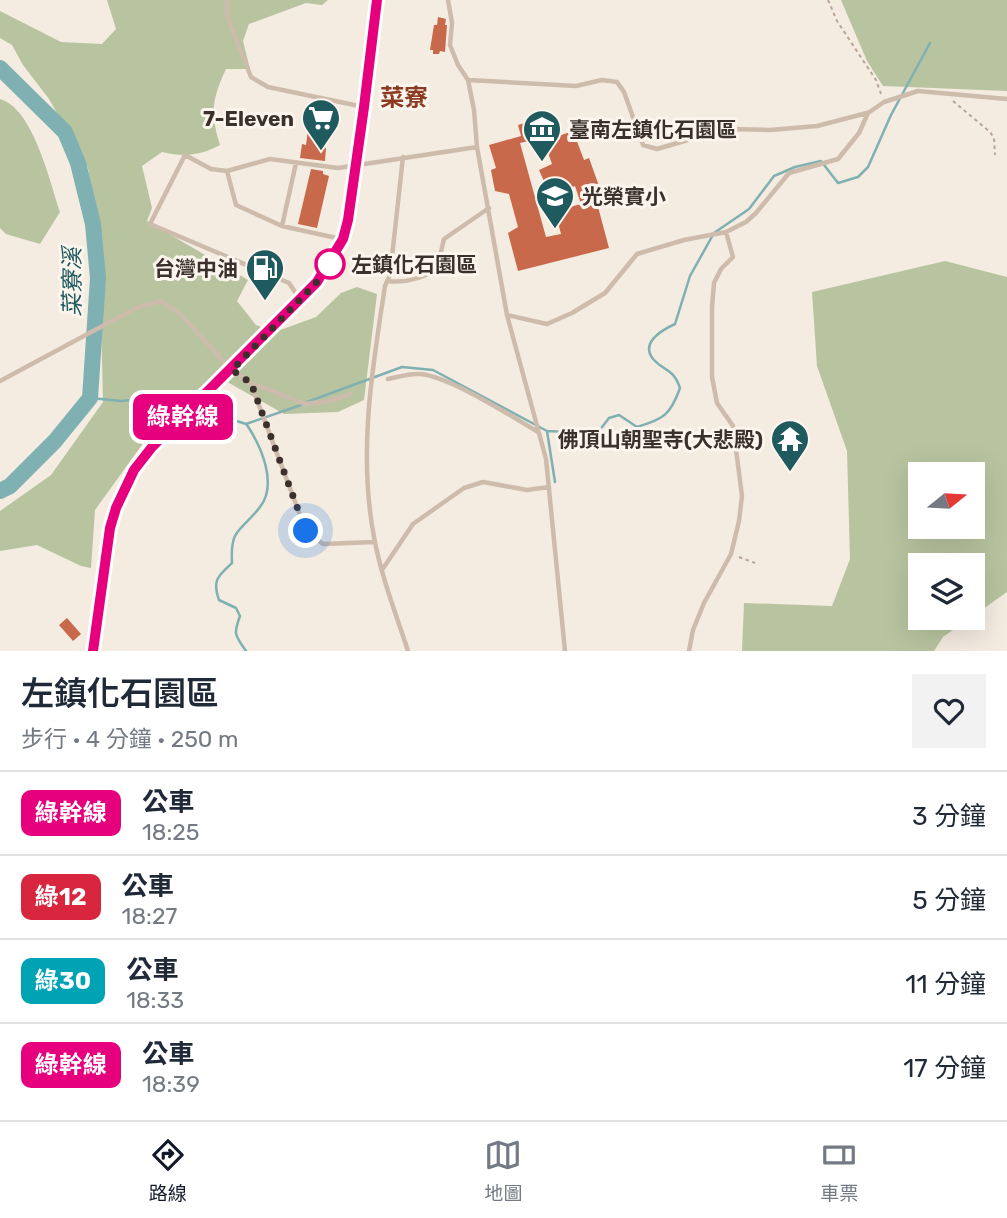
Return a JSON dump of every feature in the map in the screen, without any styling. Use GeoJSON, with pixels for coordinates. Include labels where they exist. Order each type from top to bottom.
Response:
{"type":"FeatureCollection","features":[{"type":"Feature","properties":{"kind":"main road"},"geometry":{"type":"LineString","coordinates":[[93,651],[110,528],[116,508],[134,470],[152,447],[301,300],[317,282],[343,239],[348,220],[377,0]]}},
{"type":"Feature","properties":{"kind":"lane"},"geometry":{"type":"LineString","coordinates":[[227,0],[228,16],[251,77],[268,86],[364,107]]}},
{"type":"Feature","properties":{"kind":"lane"},"geometry":{"type":"LineString","coordinates":[[448,0],[452,23],[450,45],[458,65],[468,79],[477,147],[507,315],[539,432],[549,487],[565,651]]}},
{"type":"Feature","properties":{"kind":"lane"},"geometry":{"type":"LineString","coordinates":[[468,79],[576,86],[602,80],[617,82],[624,92],[643,145],[656,149],[726,129],[770,130],[817,126],[868,113],[884,102],[918,91],[1007,99]]}},
{"type":"Feature","properties":{"kind":"lane"},"geometry":{"type":"LineString","coordinates":[[507,315],[547,324],[606,293],[637,254],[684,240],[726,232],[746,222],[789,173],[838,159],[859,133],[868,113]]}},
{"type":"Feature","properties":{"kind":"lane"},"geometry":{"type":"LineString","coordinates":[[301,300],[289,283],[150,225],[185,155],[211,169],[227,171],[270,159],[338,168],[477,147]]}},
{"type":"Feature","properties":{"kind":"lane"},"geometry":{"type":"LineString","coordinates":[[404,157],[390,275],[371,370],[367,485],[374,542],[408,651]]}},
{"type":"Feature","properties":{"kind":"lane"},"geometry":{"type":"LineString","coordinates":[[282,226],[296,163]]}},
{"type":"Feature","properties":{"kind":"lane"},"geometry":{"type":"LineString","coordinates":[[227,171],[236,205],[282,226],[343,239]]}},
{"type":"Feature","properties":{"kind":"lane"},"geometry":{"type":"LineString","coordinates":[[387,281],[402,282],[428,275],[437,269],[444,239],[489,208]]}},
{"type":"Feature","properties":{"kind":"lane"},"geometry":{"type":"LineString","coordinates":[[689,651],[704,603],[731,554],[742,496],[733,426],[717,403],[712,377],[714,283],[733,257],[726,232]]}},
{"type":"Feature","properties":{"kind":"lane"},"geometry":{"type":"LineString","coordinates":[[0,381],[136,309],[161,301],[181,315],[227,374],[305,404],[329,401],[351,394]]}},
{"type":"Feature","properties":{"kind":"lane"},"geometry":{"type":"LineString","coordinates":[[388,379],[419,373],[434,377],[539,432]]}},
{"type":"Feature","properties":{"kind":"lane"},"geometry":{"type":"LineString","coordinates":[[251,383],[306,531],[323,544],[374,542]]}},
{"type":"Feature","properties":{"kind":"lane"},"geometry":{"type":"LineString","coordinates":[[382,570],[413,524],[464,488],[483,482],[527,489],[549,487]]}},
{"type":"Feature","properties":{"kind":"path"},"geometry":{"type":"LineString","coordinates":[[828,0],[837,21],[876,80],[884,102]]}},
{"type":"Feature","properties":{"kind":"path"},"geometry":{"type":"LineString","coordinates":[[944,93],[990,132],[994,138],[995,155]]}},
{"type":"Feature","properties":{"kind":"path"},"geometry":{"type":"LineString","coordinates":[[731,554],[755,564]]}},
{"type":"Feature","properties":{"kind":"green space"},"geometry":{"type":"Polygon","coordinates":[[[107,0],[328,0],[322,5],[306,3],[249,24],[243,41],[250,69],[226,69],[215,98],[214,115],[220,145],[191,154],[162,152],[142,166],[152,208],[147,221],[248,280],[237,301],[256,325],[275,332],[316,317],[341,293],[357,287],[377,294],[364,400],[338,412],[284,414],[215,375],[157,424],[95,510],[91,568],[37,545],[0,551],[0,511],[51,475],[103,402],[103,261],[88,168],[49,99],[23,65],[12,45],[0,38],[0,11],[61,42],[102,44],[116,29],[107,0]]]}},
{"type":"Feature","properties":{"kind":"green space"},"geometry":{"type":"Polygon","coordinates":[[[841,0],[1007,0],[1007,91],[883,86],[867,61],[841,0]]]}},
{"type":"Feature","properties":{"kind":"green space"},"geometry":{"type":"Polygon","coordinates":[[[0,99],[12,105],[31,131],[60,212],[40,244],[6,234],[0,228],[0,99]]]}},
{"type":"Feature","properties":{"kind":"green space"},"geometry":{"type":"Polygon","coordinates":[[[945,261],[1007,277],[1007,592],[985,608],[985,553],[908,553],[908,630],[953,630],[943,637],[934,651],[742,651],[744,603],[832,606],[850,559],[847,451],[817,366],[812,292],[945,261]]]}},
{"type":"Feature","properties":{"kind":"building"},"geometry":{"type":"Polygon","coordinates":[[[438,17],[446,19],[445,52],[433,54],[433,50],[430,50],[438,17]]]}},
{"type":"Feature","properties":{"kind":"building"},"geometry":{"type":"Polygon","coordinates":[[[310,115],[325,117],[321,147],[326,148],[325,161],[300,158],[302,144],[306,145],[310,115]]]}},
{"type":"Feature","properties":{"kind":"building"},"geometry":{"type":"Polygon","coordinates":[[[537,119],[542,138],[520,143],[546,237],[561,234],[555,211],[581,204],[575,186],[551,197],[539,170],[552,164],[544,141],[573,131],[584,160],[589,158],[599,186],[593,188],[609,248],[518,271],[508,233],[518,227],[509,194],[495,191],[491,170],[496,168],[489,145],[521,136],[518,125],[537,119]]]}},
{"type":"Feature","properties":{"kind":"building"},"geometry":{"type":"Polygon","coordinates":[[[311,169],[323,171],[323,174],[329,176],[317,228],[298,224],[311,169]]]}},
{"type":"Feature","properties":{"kind":"building"},"geometry":{"type":"Polygon","coordinates":[[[67,618],[81,634],[73,641],[59,625],[67,618]]]}},
{"type":"Feature","properties":{"kind":"waterway"},"geometry":{"type":"LineString","coordinates":[[307,402],[402,367],[433,370],[547,431],[587,436],[599,431],[609,418],[619,415],[637,427],[660,418],[673,405],[680,388],[672,374],[654,360],[649,348],[654,338],[675,324],[690,276],[714,233],[749,209],[774,176],[795,167],[821,161],[838,183],[858,177],[868,167],[891,115],[930,43]]}},
{"type":"Feature","properties":{"kind":"waterway","name":"菜竂溪"},"geometry":{"type":"LineString","coordinates":[[0,68],[65,132],[78,163],[93,224],[98,278],[90,398],[55,441],[10,486],[0,491]]}},
{"type":"Feature","properties":{"kind":"waterway"},"geometry":{"type":"LineString","coordinates":[[90,398],[122,401],[186,393],[192,399]]}},
{"type":"Feature","properties":{"kind":"waterway"},"geometry":{"type":"LineString","coordinates":[[199,406],[205,411],[246,424],[301,405]]}},
{"type":"Feature","properties":{"kind":"waterway"},"geometry":{"type":"LineString","coordinates":[[246,651],[236,635],[240,616],[236,608],[219,600],[216,583],[232,563],[235,536],[260,507],[268,487],[262,454],[247,425]]}},
{"type":"Feature","properties":{"kind":"waterway"},"geometry":{"type":"LineString","coordinates":[[547,431],[555,482]]}},
{"type":"Feature","properties":{"kind":"bus line","name":"綠幹線"},"geometry":{"type":"LineString","coordinates":[[93,651],[110,528],[116,508],[134,470],[152,447],[232,370],[317,282],[343,239],[348,220],[377,0]]}},
{"type":"Feature","properties":{"kind":"place","name":"7-Eleven"},"geometry":{"type":"Point","coordinates":[321,152]}},
{"type":"Feature","properties":{"kind":"place","name":"臺南左鎮化石園區"},"geometry":{"type":"Point","coordinates":[542,163]}},
{"type":"Feature","properties":{"kind":"place","name":"光榮實小"},"geometry":{"type":"Point","coordinates":[555,230]}},
{"type":"Feature","properties":{"kind":"place","name":"左鎮化石園區"},"geometry":{"type":"Point","coordinates":[330,264]}},
{"type":"Feature","properties":{"kind":"place","name":"台灣中油"},"geometry":{"type":"Point","coordinates":[265,302]}},
{"type":"Feature","properties":{"kind":"place","name":"佛頂山朝聖寺(大悲殿)"},"geometry":{"type":"Point","coordinates":[790,473]}},
{"type":"Feature","properties":{"kind":"district","name":"菜寮"},"geometry":{"type":"Point","coordinates":[404,98]}},
{"type":"Feature","properties":{"kind":"route"},"geometry":{"type":"LineString","coordinates":[[306,531],[251,383],[232,370],[317,282],[330,264]]}}]}
